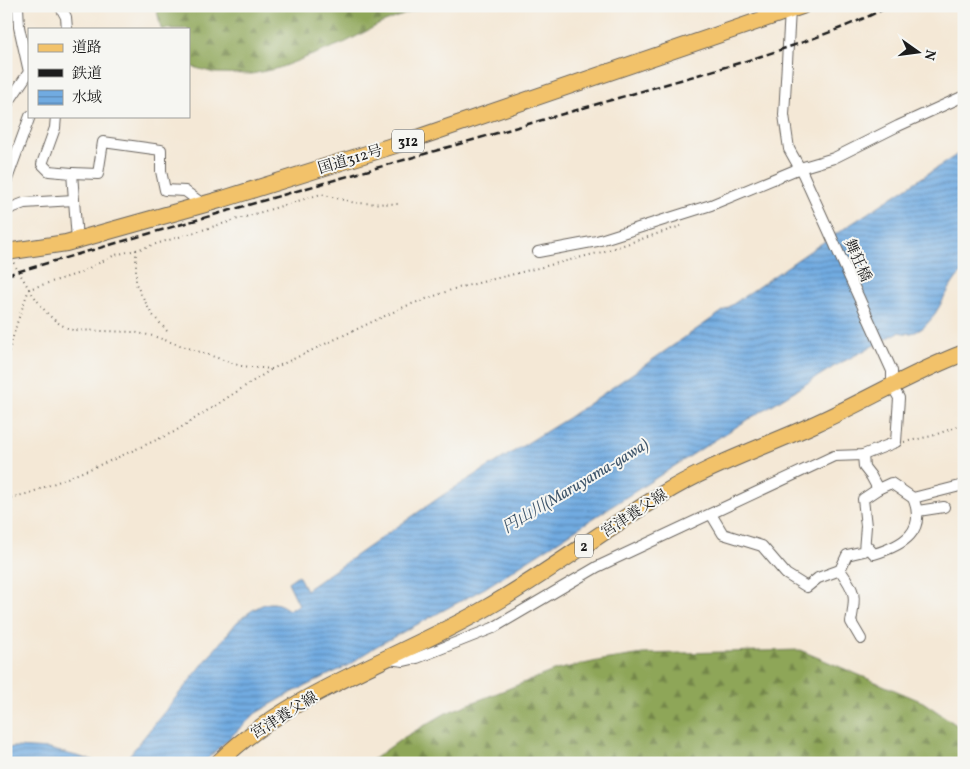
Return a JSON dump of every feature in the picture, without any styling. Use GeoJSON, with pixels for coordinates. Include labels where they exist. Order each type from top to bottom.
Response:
{"type":"FeatureCollection","features":[{"type":"Feature","properties":{"kind":"main road","name":"国道312号"},"geometry":{"type":"LineString","coordinates":[[6,252],[77,240],[204,205],[408,142],[796,8]]}},
{"type":"Feature","properties":{"kind":"main road","name":"宮津養父線"},"geometry":{"type":"LineString","coordinates":[[218,763],[229,751],[282,714],[314,695],[488,608],[662,494],[719,465],[817,423],[940,362],[963,355]]}},
{"type":"Feature","properties":{"kind":"street"},"geometry":{"type":"LineString","coordinates":[[18,6],[19,26],[28,67]]}},
{"type":"Feature","properties":{"kind":"street"},"geometry":{"type":"LineString","coordinates":[[60,6],[66,17],[67,28]]}},
{"type":"Feature","properties":{"kind":"street","name":"舞狂橋"},"geometry":{"type":"LineString","coordinates":[[796,8],[784,115],[789,149],[802,171],[892,371],[892,386],[899,398],[896,442]]}},
{"type":"Feature","properties":{"kind":"street"},"geometry":{"type":"LineString","coordinates":[[6,106],[28,73]]}},
{"type":"Feature","properties":{"kind":"street"},"geometry":{"type":"LineString","coordinates":[[538,252],[597,241],[712,205],[834,158],[964,96]]}},
{"type":"Feature","properties":{"kind":"street"},"geometry":{"type":"LineString","coordinates":[[6,182],[29,118]]}},
{"type":"Feature","properties":{"kind":"street"},"geometry":{"type":"LineString","coordinates":[[56,118],[55,128],[42,164],[49,172],[98,174],[104,142],[161,150],[160,172],[165,190],[185,191],[204,205]]}},
{"type":"Feature","properties":{"kind":"street"},"geometry":{"type":"LineString","coordinates":[[72,174],[77,240]]}},
{"type":"Feature","properties":{"kind":"street"},"geometry":{"type":"LineString","coordinates":[[6,210],[24,202],[74,200]]}},
{"type":"Feature","properties":{"kind":"street"},"geometry":{"type":"LineString","coordinates":[[386,658],[404,661],[416,658],[493,628],[597,567],[834,456],[863,455],[896,442]]}},
{"type":"Feature","properties":{"kind":"street"},"geometry":{"type":"LineString","coordinates":[[863,455],[864,467],[878,489]]}},
{"type":"Feature","properties":{"kind":"street"},"geometry":{"type":"LineString","coordinates":[[711,514],[723,534],[762,546],[786,574],[808,587],[818,578],[840,570],[847,555],[864,551],[866,526],[863,499],[891,483],[913,498],[918,511],[915,528],[906,540],[889,550],[874,554],[865,544]]}},
{"type":"Feature","properties":{"kind":"street"},"geometry":{"type":"LineString","coordinates":[[913,498],[964,485]]}},
{"type":"Feature","properties":{"kind":"street"},"geometry":{"type":"LineString","coordinates":[[918,511],[944,507]]}},
{"type":"Feature","properties":{"kind":"street"},"geometry":{"type":"LineString","coordinates":[[840,570],[850,584],[856,600],[851,622],[861,639]]}},
{"type":"Feature","properties":{"kind":"path"},"geometry":{"type":"LineString","coordinates":[[29,289],[77,274],[115,255],[321,194],[355,203],[399,204]]}},
{"type":"Feature","properties":{"kind":"path"},"geometry":{"type":"LineString","coordinates":[[6,499],[30,493],[112,460],[174,432],[272,369],[422,300],[454,289],[602,252],[685,224]]}},
{"type":"Feature","properties":{"kind":"path"},"geometry":{"type":"LineString","coordinates":[[136,250],[136,284],[151,313],[167,330]]}},
{"type":"Feature","properties":{"kind":"path"},"geometry":{"type":"LineString","coordinates":[[6,252],[49,317],[64,327],[73,330],[133,332],[153,336],[241,366],[272,369]]}},
{"type":"Feature","properties":{"kind":"path"},"geometry":{"type":"LineString","coordinates":[[6,361],[16,323],[29,289]]}},
{"type":"Feature","properties":{"kind":"path"},"geometry":{"type":"LineString","coordinates":[[896,442],[932,436],[964,424]]}},
{"type":"Feature","properties":{"kind":"green space"},"geometry":{"type":"Polygon","coordinates":[[[156,6],[426,6],[380,24],[346,42],[279,68],[252,74],[214,73],[190,66],[190,28],[161,28],[156,6]]]}},
{"type":"Feature","properties":{"kind":"green space"},"geometry":{"type":"Polygon","coordinates":[[[800,650],[923,702],[964,730],[964,763],[368,763],[403,738],[446,713],[556,670],[602,660],[643,654],[800,650]]]}},
{"type":"Feature","properties":{"kind":"water","name":"円山川(Maruyama-gawa)"},"geometry":{"type":"Polygon","coordinates":[[[964,150],[964,271],[950,288],[937,311],[921,329],[911,333],[899,332],[835,366],[715,440],[485,588],[375,647],[353,663],[291,693],[256,713],[203,763],[123,763],[237,622],[262,605],[273,603],[289,610],[299,605],[288,582],[298,575],[306,590],[443,495],[568,418],[810,251],[964,150]]]}},
{"type":"Feature","properties":{"kind":"water"},"geometry":{"type":"Polygon","coordinates":[[[6,748],[49,749],[97,763],[6,763],[6,748]]]}},
{"type":"Feature","properties":{"kind":"railway"},"geometry":{"type":"LineString","coordinates":[[6,275],[746,61],[801,43],[890,6]]}}]}
